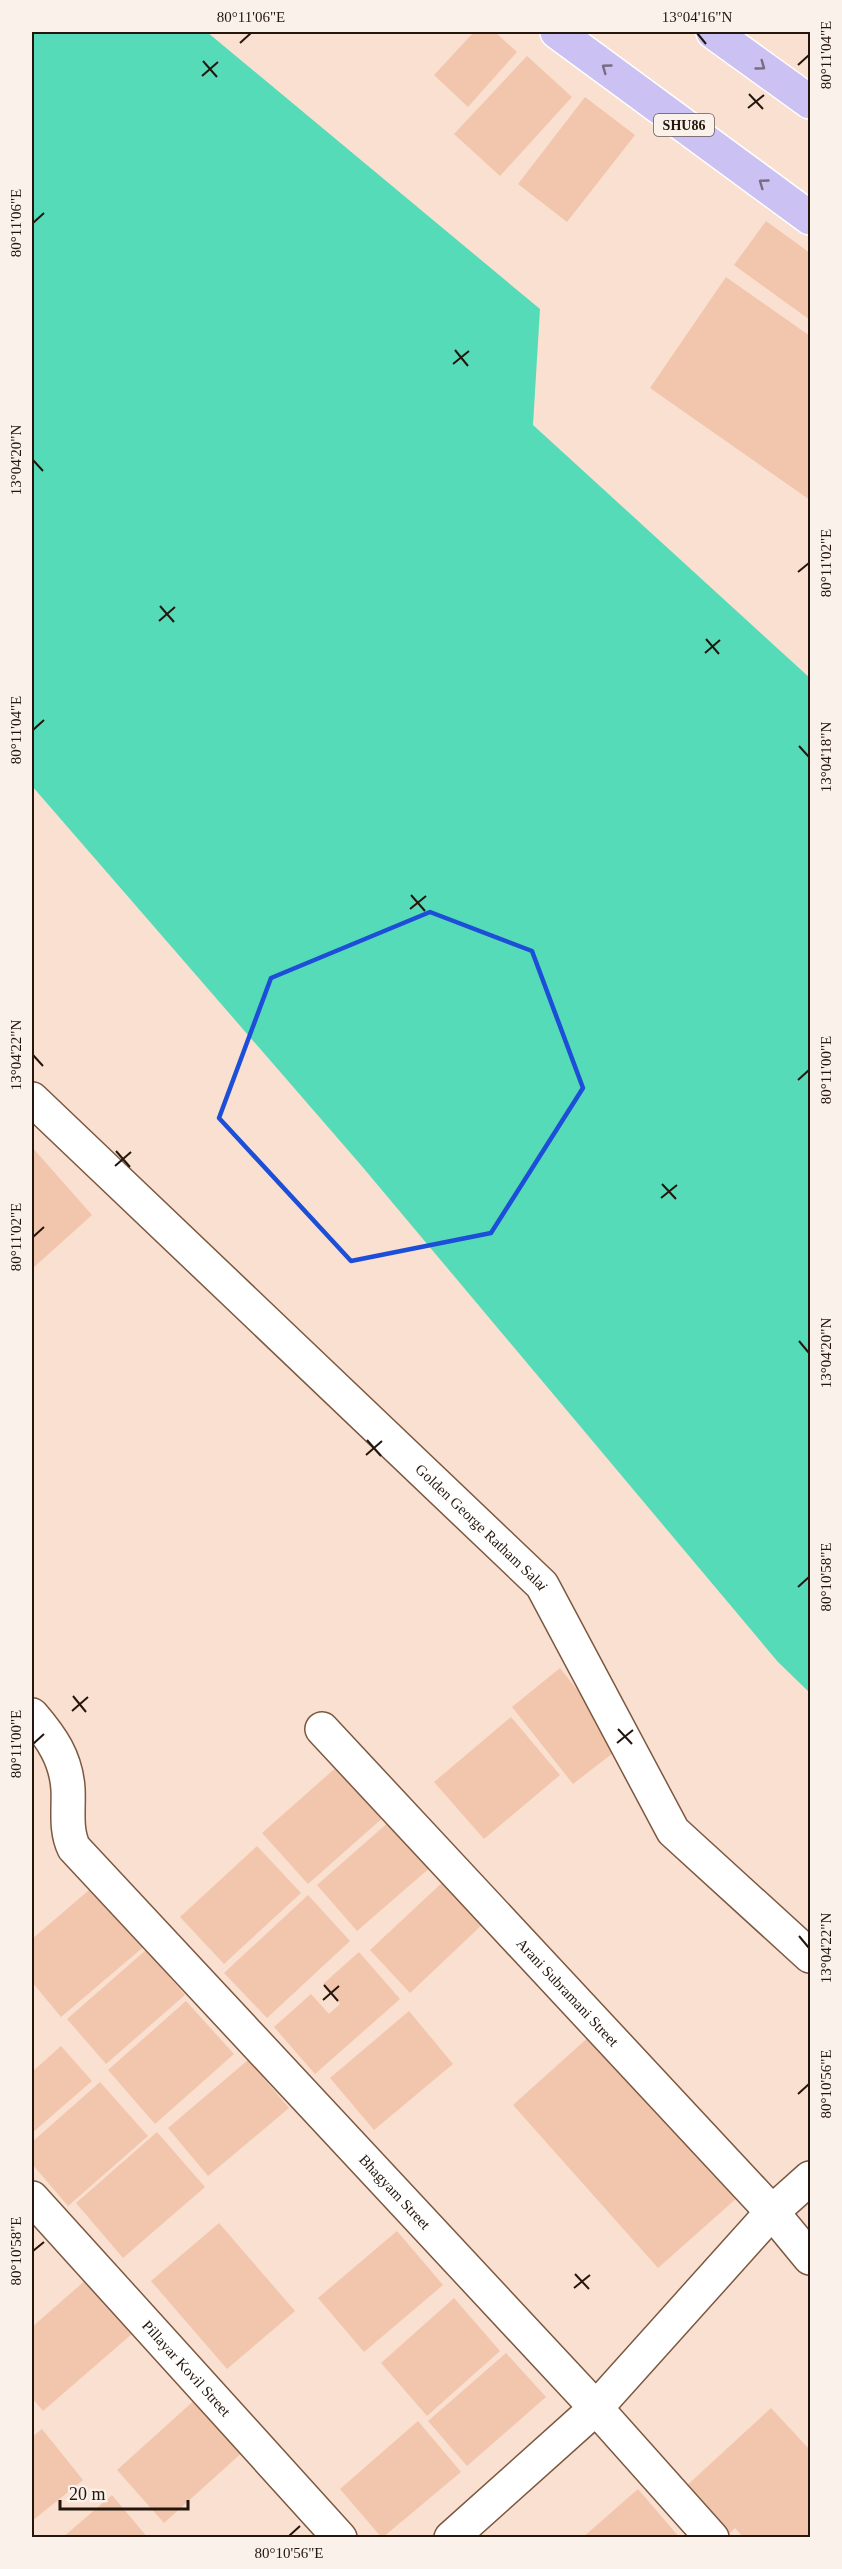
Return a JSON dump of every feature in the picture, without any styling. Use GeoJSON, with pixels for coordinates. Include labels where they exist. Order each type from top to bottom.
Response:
{"type":"FeatureCollection","features":[{"type":"Feature","properties":{"kind":"main road","name":"SHU86"},"geometry":{"type":"LineString","coordinates":[[557,32],[810,218]]}},
{"type":"Feature","properties":{"kind":"main road"},"geometry":{"type":"LineString","coordinates":[[713,32],[810,102]]}},
{"type":"Feature","properties":{"kind":"street","name":"Golden George Ratham Salai"},"geometry":{"type":"LineString","coordinates":[[32,1099],[542,1585],[673,1831],[810,1956]]}},
{"type":"Feature","properties":{"kind":"street","name":"Bhagyam Street"},"geometry":{"type":"LineString","coordinates":[[40,1725],[62,1756],[68,1786],[69,1838],[74,1848],[596,2408],[711,2538]]}},
{"type":"Feature","properties":{"kind":"street","name":"Arani Subramani Street"},"geometry":{"type":"LineString","coordinates":[[322,1729],[772,2212],[810,2258]]}},
{"type":"Feature","properties":{"kind":"street"},"geometry":{"type":"LineString","coordinates":[[451,2538],[596,2408],[772,2212],[810,2178]]}},
{"type":"Feature","properties":{"kind":"street","name":"Pillayar Kovil Street"},"geometry":{"type":"LineString","coordinates":[[32,2198],[340,2538]]}},
{"type":"Feature","properties":{"kind":"highlighted area"},"geometry":{"type":"Polygon","coordinates":[[[430,912],[532,951],[583,1088],[491,1233],[351,1261],[219,1118],[271,978],[430,912]]]}},
{"type":"Feature","properties":{"kind":"water"},"geometry":{"type":"Polygon","coordinates":[[[32,32],[207,32],[540,309],[533,425],[810,678],[810,1693],[778,1662],[360,1164],[32,786],[32,32]]]}},
{"type":"Feature","properties":{"kind":"building"},"geometry":{"type":"Polygon","coordinates":[[[474,32],[495,32],[517,52],[468,107],[434,75],[474,32]]]}},
{"type":"Feature","properties":{"kind":"building"},"geometry":{"type":"Polygon","coordinates":[[[527,56],[572,97],[500,176],[454,134],[527,56]]]}},
{"type":"Feature","properties":{"kind":"building"},"geometry":{"type":"Polygon","coordinates":[[[585,97],[635,135],[567,222],[518,184],[585,97]]]}},
{"type":"Feature","properties":{"kind":"building"},"geometry":{"type":"Polygon","coordinates":[[[766,221],[810,253],[810,320],[734,265],[766,221]]]}},
{"type":"Feature","properties":{"kind":"building"},"geometry":{"type":"Polygon","coordinates":[[[726,277],[810,336],[810,500],[650,388],[726,277]]]}},
{"type":"Feature","properties":{"kind":"building"},"geometry":{"type":"Polygon","coordinates":[[[32,1147],[92,1215],[32,1269],[32,1147]]]}},
{"type":"Feature","properties":{"kind":"building"},"geometry":{"type":"Polygon","coordinates":[[[560,1668],[622,1746],[573,1784],[512,1707],[560,1668]]]}},
{"type":"Feature","properties":{"kind":"building"},"geometry":{"type":"Polygon","coordinates":[[[511,1717],[560,1775],[484,1839],[434,1782],[511,1717]]]}},
{"type":"Feature","properties":{"kind":"building"},"geometry":{"type":"Polygon","coordinates":[[[340,1764],[386,1815],[308,1884],[262,1833],[340,1764]]]}},
{"type":"Feature","properties":{"kind":"building"},"geometry":{"type":"Polygon","coordinates":[[[391,1820],[432,1866],[357,1931],[317,1885],[391,1820]]]}},
{"type":"Feature","properties":{"kind":"building"},"geometry":{"type":"Polygon","coordinates":[[[257,1846],[301,1893],[224,1964],[180,1917],[257,1846]]]}},
{"type":"Feature","properties":{"kind":"building"},"geometry":{"type":"Polygon","coordinates":[[[446,1879],[486,1921],[410,1993],[370,1950],[446,1879]]]}},
{"type":"Feature","properties":{"kind":"building"},"geometry":{"type":"Polygon","coordinates":[[[96,1884],[147,1944],[61,2017],[32,1982],[32,1939],[96,1884]]]}},
{"type":"Feature","properties":{"kind":"building"},"geometry":{"type":"Polygon","coordinates":[[[308,1895],[350,1941],[267,2018],[224,1973],[308,1895]]]}},
{"type":"Feature","properties":{"kind":"building"},"geometry":{"type":"Polygon","coordinates":[[[146,1950],[185,1995],[106,2064],[67,2019],[146,1950]]]}},
{"type":"Feature","properties":{"kind":"building"},"geometry":{"type":"Polygon","coordinates":[[[359,1952],[400,1999],[315,2074],[274,2027],[311,1994],[329,2014],[340,2004],[323,1984],[359,1952]]]}},
{"type":"Feature","properties":{"kind":"building"},"geometry":{"type":"Polygon","coordinates":[[[186,2001],[234,2054],[155,2124],[108,2070],[186,2001]]]}},
{"type":"Feature","properties":{"kind":"building"},"geometry":{"type":"Polygon","coordinates":[[[409,2011],[453,2064],[374,2130],[330,2078],[409,2011]]]}},
{"type":"Feature","properties":{"kind":"building"},"geometry":{"type":"Polygon","coordinates":[[[592,2034],[738,2197],[658,2268],[513,2105],[592,2034]]]}},
{"type":"Feature","properties":{"kind":"building"},"geometry":{"type":"Polygon","coordinates":[[[61,2046],[92,2081],[32,2133],[32,2072],[61,2046]]]}},
{"type":"Feature","properties":{"kind":"building"},"geometry":{"type":"Polygon","coordinates":[[[248,2060],[289,2108],[208,2176],[168,2128],[248,2060]]]}},
{"type":"Feature","properties":{"kind":"building"},"geometry":{"type":"Polygon","coordinates":[[[100,2082],[148,2136],[68,2206],[32,2164],[32,2142],[100,2082]]]}},
{"type":"Feature","properties":{"kind":"building"},"geometry":{"type":"Polygon","coordinates":[[[157,2132],[205,2187],[123,2258],[76,2203],[157,2132]]]}},
{"type":"Feature","properties":{"kind":"building"},"geometry":{"type":"Polygon","coordinates":[[[219,2223],[295,2311],[227,2369],[151,2281],[219,2223]]]}},
{"type":"Feature","properties":{"kind":"building"},"geometry":{"type":"Polygon","coordinates":[[[397,2231],[443,2285],[364,2352],[318,2298],[397,2231]]]}},
{"type":"Feature","properties":{"kind":"building"},"geometry":{"type":"Polygon","coordinates":[[[87,2279],[133,2333],[43,2411],[32,2398],[32,2327],[87,2279]]]}},
{"type":"Feature","properties":{"kind":"building"},"geometry":{"type":"Polygon","coordinates":[[[454,2298],[500,2351],[427,2416],[381,2363],[454,2298]]]}},
{"type":"Feature","properties":{"kind":"building"},"geometry":{"type":"Polygon","coordinates":[[[506,2353],[546,2397],[467,2466],[428,2421],[506,2353]]]}},
{"type":"Feature","properties":{"kind":"building"},"geometry":{"type":"Polygon","coordinates":[[[198,2397],[245,2450],[164,2523],[117,2470],[198,2397]]]}},
{"type":"Feature","properties":{"kind":"building"},"geometry":{"type":"Polygon","coordinates":[[[771,2408],[810,2450],[810,2538],[744,2538],[735,2528],[727,2536],[683,2489],[771,2408]]]}},
{"type":"Feature","properties":{"kind":"building"},"geometry":{"type":"Polygon","coordinates":[[[418,2421],[461,2472],[382,2538],[340,2489],[418,2421]]]}},
{"type":"Feature","properties":{"kind":"building"},"geometry":{"type":"Polygon","coordinates":[[[42,2429],[83,2480],[32,2521],[32,2437],[42,2429]]]}},
{"type":"Feature","properties":{"kind":"building"},"geometry":{"type":"Polygon","coordinates":[[[638,2489],[680,2538],[582,2538],[638,2489]]]}},
{"type":"Feature","properties":{"kind":"building"},"geometry":{"type":"Polygon","coordinates":[[[112,2495],[148,2538],[62,2538],[112,2495]]]}}]}
